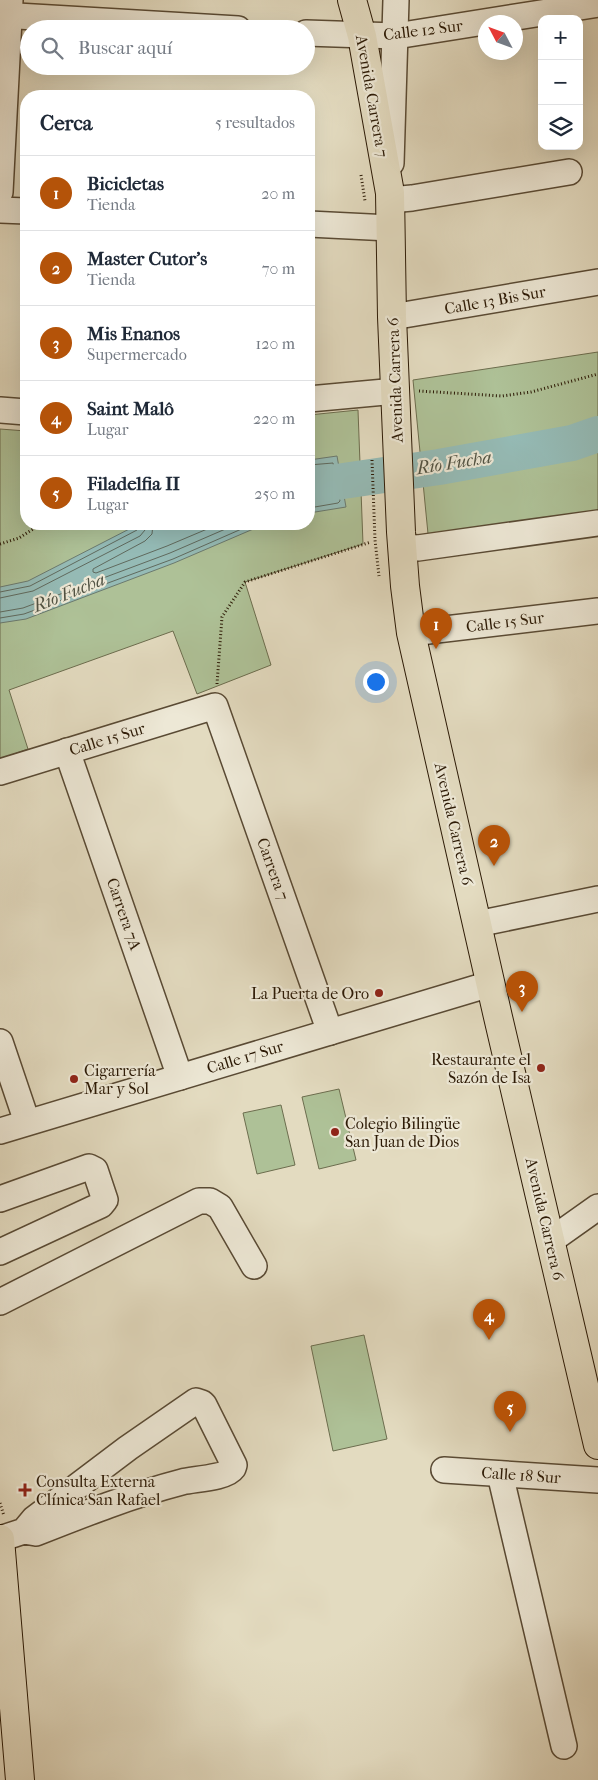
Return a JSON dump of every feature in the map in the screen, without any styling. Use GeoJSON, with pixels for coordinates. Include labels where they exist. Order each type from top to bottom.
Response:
{"type":"FeatureCollection","features":[{"type":"Feature","properties":{"kind":"main road","name":"Avenida Carrera 7"},"geometry":{"type":"LineString","coordinates":[[352,0],[362,36],[390,196]]}},
{"type":"Feature","properties":{"kind":"main road","name":"Avenida Carrera 6"},"geometry":{"type":"LineString","coordinates":[[390,196],[392,317],[406,391],[385,450],[400,492],[405,586],[411,633],[490,984],[598,1445]]}},
{"type":"Feature","properties":{"kind":"main road"},"geometry":{"type":"LineString","coordinates":[[8,1536],[7,1694],[20,1780]]}},
{"type":"Feature","properties":{"kind":"street"},"geometry":{"type":"LineString","coordinates":[[396,0],[390,196],[412,198],[568,172]]}},
{"type":"Feature","properties":{"kind":"street","name":"Calle 12 Sur"},"geometry":{"type":"LineString","coordinates":[[315,33],[396,36],[598,4]]}},
{"type":"Feature","properties":{"kind":"street"},"geometry":{"type":"LineString","coordinates":[[0,192],[6,10],[128,20]]}},
{"type":"Feature","properties":{"kind":"street"},"geometry":{"type":"LineString","coordinates":[[0,210],[20,211]]}},
{"type":"Feature","properties":{"kind":"street"},"geometry":{"type":"LineString","coordinates":[[315,224],[390,228]]}},
{"type":"Feature","properties":{"kind":"street","name":"Calle 13 Bis Sur"},"geometry":{"type":"LineString","coordinates":[[392,317],[598,282]]}},
{"type":"Feature","properties":{"kind":"street"},"geometry":{"type":"LineString","coordinates":[[315,399],[406,391]]}},
{"type":"Feature","properties":{"kind":"street"},"geometry":{"type":"LineString","coordinates":[[0,410],[20,412]]}},
{"type":"Feature","properties":{"kind":"street"},"geometry":{"type":"LineString","coordinates":[[402,547],[418,548],[598,523]]}},
{"type":"Feature","properties":{"kind":"street","name":"Calle 15 Sur"},"geometry":{"type":"LineString","coordinates":[[411,633],[598,611]]}},
{"type":"Feature","properties":{"kind":"street","name":"Calle 15 Sur"},"geometry":{"type":"LineString","coordinates":[[0,772],[215,706]]}},
{"type":"Feature","properties":{"kind":"street","name":"Carrera 7"},"geometry":{"type":"LineString","coordinates":[[215,706],[330,1032]]}},
{"type":"Feature","properties":{"kind":"street","name":"Carrera 7A"},"geometry":{"type":"LineString","coordinates":[[67,751],[180,1077]]}},
{"type":"Feature","properties":{"kind":"street"},"geometry":{"type":"LineString","coordinates":[[477,924],[598,899]]}},
{"type":"Feature","properties":{"kind":"street","name":"Calle 17 Sur"},"geometry":{"type":"LineString","coordinates":[[0,1131],[490,984]]}},
{"type":"Feature","properties":{"kind":"street"},"geometry":{"type":"LineString","coordinates":[[0,1042],[27,1122]]}},
{"type":"Feature","properties":{"kind":"street"},"geometry":{"type":"LineString","coordinates":[[0,1199],[88,1167],[95,1170],[105,1200],[101,1205],[0,1252]]}},
{"type":"Feature","properties":{"kind":"street"},"geometry":{"type":"LineString","coordinates":[[0,1302],[205,1200],[216,1204],[220,1208],[254,1266]]}},
{"type":"Feature","properties":{"kind":"street"},"geometry":{"type":"LineString","coordinates":[[550,1241],[598,1207]]}},
{"type":"Feature","properties":{"kind":"street"},"geometry":{"type":"LineString","coordinates":[[196,1401],[202,1402],[204,1405],[234,1465],[228,1473],[152,1490],[36,1533],[8,1536],[196,1401]]}},
{"type":"Feature","properties":{"kind":"street","name":"Calle 18 Sur"},"geometry":{"type":"LineString","coordinates":[[444,1470],[598,1480]]}},
{"type":"Feature","properties":{"kind":"street"},"geometry":{"type":"LineString","coordinates":[[500,1474],[564,1746]]}},
{"type":"Feature","properties":{"kind":"path"},"geometry":{"type":"LineString","coordinates":[[406,391],[435,391],[502,396],[531,392],[598,374]]}},
{"type":"Feature","properties":{"kind":"path"},"geometry":{"type":"LineString","coordinates":[[373,495],[385,450]]}},
{"type":"Feature","properties":{"kind":"path"},"geometry":{"type":"LineString","coordinates":[[0,544],[19,538],[32,530]]}},
{"type":"Feature","properties":{"kind":"path"},"geometry":{"type":"LineString","coordinates":[[215,706],[222,617],[245,582],[371,542]]}},
{"type":"Feature","properties":{"kind":"green space"},"geometry":{"type":"Polygon","coordinates":[[[598,352],[598,528],[429,544],[413,380],[598,352]]]}},
{"type":"Feature","properties":{"kind":"green space"},"geometry":{"type":"Polygon","coordinates":[[[358,410],[363,544],[245,582],[271,665],[197,694],[173,631],[9,690],[28,749],[0,759],[0,429],[20,431],[20,530],[315,530],[315,414],[358,410]]]}},
{"type":"Feature","properties":{"kind":"green space"},"geometry":{"type":"Polygon","coordinates":[[[339,1089],[356,1160],[319,1169],[302,1097],[339,1089]]]}},
{"type":"Feature","properties":{"kind":"green space"},"geometry":{"type":"Polygon","coordinates":[[[281,1105],[295,1165],[257,1174],[243,1113],[281,1105]]]}},
{"type":"Feature","properties":{"kind":"green space"},"geometry":{"type":"Polygon","coordinates":[[[364,1335],[387,1439],[333,1451],[311,1346],[364,1335]]]}},
{"type":"Feature","properties":{"kind":"water"},"geometry":{"type":"Polygon","coordinates":[[[337,456],[346,507],[315,512],[315,459],[337,456]]]}},
{"type":"Feature","properties":{"kind":"water"},"geometry":{"type":"Polygon","coordinates":[[[127,530],[251,530],[174,563],[26,619],[0,623],[0,587],[28,581],[127,530]]]}},
{"type":"Feature","properties":{"kind":"waterway","name":"Río Fucha"},"geometry":{"type":"LineString","coordinates":[[315,485],[439,467],[572,443],[598,434]]}},
{"type":"Feature","properties":{"kind":"place","name":"Bicicletas"},"geometry":{"type":"Point","coordinates":[436,649]}},
{"type":"Feature","properties":{"kind":"place","name":"Master Cutor's"},"geometry":{"type":"Point","coordinates":[494,866]}},
{"type":"Feature","properties":{"kind":"place","name":"La Puerta de Oro"},"geometry":{"type":"Point","coordinates":[379,993]}},
{"type":"Feature","properties":{"kind":"place","name":"Mis Enanos"},"geometry":{"type":"Point","coordinates":[522,1012]}},
{"type":"Feature","properties":{"kind":"place","name":"Restaurante el Sazón de Isa"},"geometry":{"type":"Point","coordinates":[541,1068]}},
{"type":"Feature","properties":{"kind":"place","name":"Cigarrería Mar y Sol"},"geometry":{"type":"Point","coordinates":[74,1079]}},
{"type":"Feature","properties":{"kind":"place","name":"Colegio Bilingüe San Juan de Dios"},"geometry":{"type":"Point","coordinates":[335,1132]}},
{"type":"Feature","properties":{"kind":"place","name":"Saint Malô"},"geometry":{"type":"Point","coordinates":[489,1340]}},
{"type":"Feature","properties":{"kind":"place","name":"Filadelfia II"},"geometry":{"type":"Point","coordinates":[510,1432]}},
{"type":"Feature","properties":{"kind":"place","name":"Consulta Externa Clínica San Rafael"},"geometry":{"type":"Point","coordinates":[25,1490]}}]}
